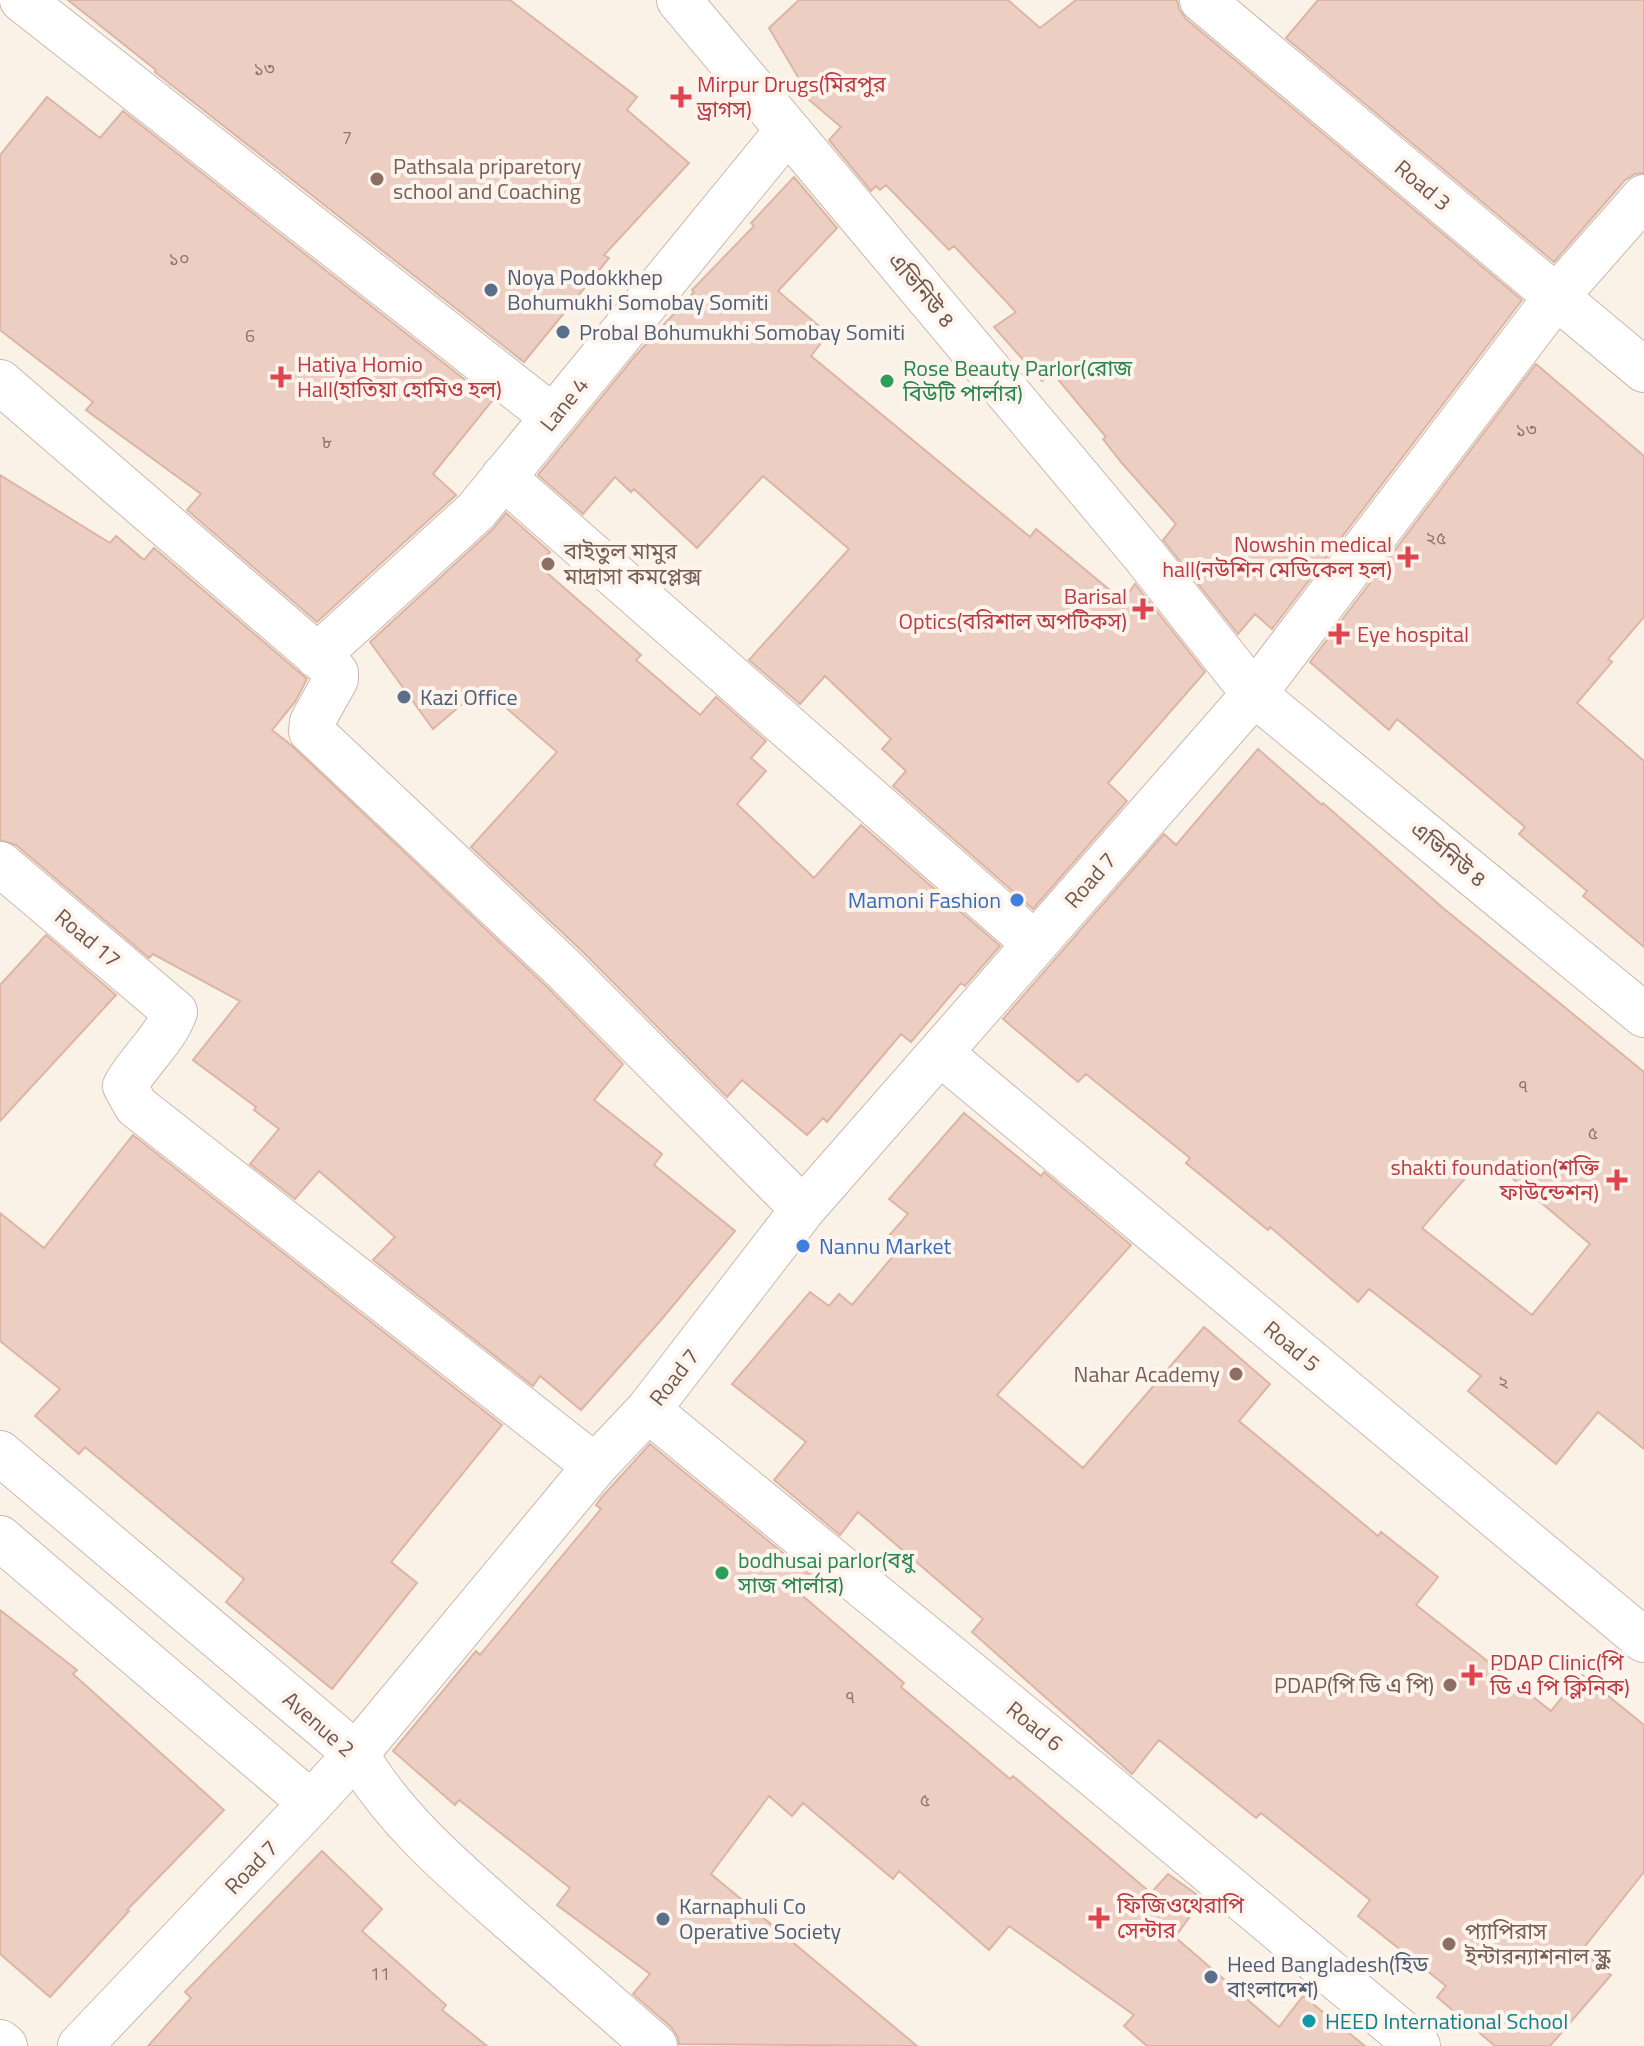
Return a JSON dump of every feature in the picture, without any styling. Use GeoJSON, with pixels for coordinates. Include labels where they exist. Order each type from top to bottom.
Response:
{"type":"FeatureCollection","features":[{"type":"Feature","properties":{"kind":"street"},"geometry":{"type":"LineString","coordinates":[[0,18],[15,0]]}},
{"type":"Feature","properties":{"kind":"street"},"geometry":{"type":"LineString","coordinates":[[22,0],[553,417]]}},
{"type":"Feature","properties":{"kind":"street","name":"এভিনিউ ৪"},"geometry":{"type":"LineString","coordinates":[[679,0],[1143,554],[1254,694],[1644,1015]]}},
{"type":"Feature","properties":{"kind":"street","name":"Road 3"},"geometry":{"type":"LineString","coordinates":[[1202,0],[1644,370]]}},
{"type":"Feature","properties":{"kind":"street","name":"Lane 4"},"geometry":{"type":"LineString","coordinates":[[317,656],[476,511],[788,130]]}},
{"type":"Feature","properties":{"kind":"street"},"geometry":{"type":"LineString","coordinates":[[1254,694],[1556,297],[1644,197]]}},
{"type":"Feature","properties":{"kind":"street"},"geometry":{"type":"LineString","coordinates":[[0,382],[336,673],[336,679],[312,722],[311,731],[564,969],[803,1209]]}},
{"type":"Feature","properties":{"kind":"street"},"geometry":{"type":"LineString","coordinates":[[503,477],[1035,944]]}},
{"type":"Feature","properties":{"kind":"street","name":"Road 7"},"geometry":{"type":"LineString","coordinates":[[80,2046],[356,1754],[595,1466],[648,1410],[803,1209],[1254,694]]}},
{"type":"Feature","properties":{"kind":"street","name":"Road 17"},"geometry":{"type":"LineString","coordinates":[[0,864],[175,1012],[125,1086],[136,1106],[595,1466]]}},
{"type":"Feature","properties":{"kind":"street","name":"Road 5"},"geometry":{"type":"LineString","coordinates":[[940,1053],[1644,1640]]}},
{"type":"Feature","properties":{"kind":"street","name":"Road 6"},"geometry":{"type":"LineString","coordinates":[[648,1410],[1106,1784],[1418,2046]]}},
{"type":"Feature","properties":{"kind":"street","name":"Avenue 2"},"geometry":{"type":"LineString","coordinates":[[0,1453],[356,1754],[376,1787],[411,1828],[655,2046]]}},
{"type":"Feature","properties":{"kind":"street"},"geometry":{"type":"LineString","coordinates":[[0,1538],[311,1803]]}},
{"type":"Feature","properties":{"kind":"street"},"geometry":{"type":"LineString","coordinates":[[0,2042],[5,2046]]}},
{"type":"Feature","properties":{"kind":"building"},"geometry":{"type":"Polygon","coordinates":[[[68,0],[510,0],[637,97],[627,110],[689,163],[604,255],[609,258],[524,362],[68,0]]]}},
{"type":"Feature","properties":{"kind":"building"},"geometry":{"type":"Polygon","coordinates":[[[799,0],[1008,0],[1040,28],[1076,0],[1177,0],[1186,19],[1522,300],[1272,629],[1255,614],[1238,634],[1163,540],[1176,524],[1121,462],[1103,439],[1106,437],[1052,372],[1042,381],[994,327],[1016,312],[954,246],[949,250],[886,185],[880,190],[876,186],[871,191],[829,140],[841,127],[795,88],[801,82],[769,28],[799,0]]]}},
{"type":"Feature","properties":{"kind":"building"},"geometry":{"type":"Polygon","coordinates":[[[1318,0],[1644,0],[1644,173],[1625,180],[1554,262],[1286,38],[1318,0]]]}},
{"type":"Feature","properties":{"kind":"building"},"geometry":{"type":"Polygon","coordinates":[[[47,97],[100,138],[123,111],[492,401],[433,474],[456,495],[317,622],[187,510],[201,494],[86,410],[93,402],[0,330],[0,155],[47,97]]]}},
{"type":"Feature","properties":{"kind":"building"},"geometry":{"type":"Polygon","coordinates":[[[794,177],[837,228],[778,291],[828,334],[811,356],[1030,537],[1036,529],[1123,601],[1135,584],[1205,672],[1108,783],[1127,801],[1033,909],[893,786],[906,771],[882,749],[891,739],[825,676],[800,704],[749,660],[849,549],[763,476],[697,548],[634,489],[631,492],[615,477],[583,514],[538,475],[635,356],[694,292],[692,290],[754,226],[751,223],[794,177]]]}},
{"type":"Feature","properties":{"kind":"building"},"geometry":{"type":"Polygon","coordinates":[[[1536,364],[1644,456],[1644,617],[1608,659],[1612,662],[1577,703],[1644,761],[1644,947],[1583,896],[1587,891],[1519,834],[1525,827],[1397,719],[1389,730],[1310,662],[1536,364]]]}},
{"type":"Feature","properties":{"kind":"building"},"geometry":{"type":"Polygon","coordinates":[[[0,475],[110,543],[116,536],[144,560],[154,548],[307,679],[295,702],[272,730],[547,987],[623,1064],[594,1100],[662,1154],[654,1165],[735,1231],[581,1410],[540,1376],[533,1386],[373,1260],[395,1237],[319,1171],[295,1199],[250,1164],[279,1129],[254,1110],[256,1107],[193,1060],[240,1001],[153,954],[149,958],[16,845],[0,840],[0,475]]]}},
{"type":"Feature","properties":{"kind":"building"},"geometry":{"type":"Polygon","coordinates":[[[506,513],[550,552],[538,565],[641,655],[636,660],[700,715],[716,697],[766,741],[751,758],[766,771],[737,804],[814,878],[861,825],[1000,946],[965,986],[961,983],[911,1042],[901,1034],[827,1122],[823,1118],[807,1135],[742,1080],[727,1097],[582,951],[471,847],[557,752],[482,687],[433,729],[370,642],[493,529],[506,513]]]}},
{"type":"Feature","properties":{"kind":"building"},"geometry":{"type":"Polygon","coordinates":[[[1258,749],[1443,908],[1644,1072],[1644,1449],[1598,1412],[1556,1464],[1468,1391],[1481,1376],[1369,1289],[1358,1302],[1270,1227],[1268,1230],[1186,1163],[1190,1158],[1086,1074],[1078,1082],[1003,1019],[1164,834],[1176,845],[1258,749]],[[1480,1161],[1422,1228],[1532,1315],[1590,1244],[1492,1161],[1487,1167],[1480,1161]]]}},
{"type":"Feature","properties":{"kind":"building"},"geometry":{"type":"Polygon","coordinates":[[[46,935],[116,995],[0,1121],[0,985],[46,935]]]}},
{"type":"Feature","properties":{"kind":"building"},"geometry":{"type":"Polygon","coordinates":[[[964,1113],[1041,1176],[1044,1172],[1131,1245],[997,1395],[1083,1468],[1204,1327],[1270,1384],[1239,1421],[1378,1536],[1381,1532],[1438,1577],[1416,1605],[1551,1711],[1581,1674],[1644,1725],[1644,1872],[1582,1950],[1611,1975],[1550,2046],[1495,2046],[1437,1997],[1446,1986],[1358,1916],[1370,1900],[1261,1813],[1256,1818],[1159,1740],[1132,1774],[972,1632],[983,1619],[858,1512],[840,1535],[774,1480],[806,1442],[732,1384],[810,1292],[829,1306],[839,1294],[852,1305],[894,1255],[882,1244],[908,1214],[889,1199],[964,1113]]]}},
{"type":"Feature","properties":{"kind":"building"},"geometry":{"type":"Polygon","coordinates":[[[133,1135],[502,1425],[391,1562],[417,1583],[332,1689],[226,1602],[244,1579],[85,1447],[79,1454],[35,1416],[60,1389],[0,1341],[0,1213],[44,1248],[133,1135]]]}},
{"type":"Feature","properties":{"kind":"building"},"geometry":{"type":"Polygon","coordinates":[[[650,1444],[810,1575],[797,1591],[904,1683],[901,1687],[1010,1779],[1013,1776],[1151,1893],[1168,1874],[1203,1899],[1175,1937],[1279,2027],[1303,1996],[1365,2046],[1147,2046],[1124,2026],[1134,2015],[1009,1926],[989,1950],[899,1871],[893,1879],[803,1803],[792,1816],[769,1796],[711,1874],[917,2046],[679,2044],[671,2027],[633,1994],[650,1974],[557,1905],[570,1888],[459,1800],[455,1805],[393,1751],[476,1651],[480,1655],[601,1509],[596,1505],[602,1497],[650,1444]]]}},
{"type":"Feature","properties":{"kind":"building"},"geometry":{"type":"Polygon","coordinates":[[[0,1610],[77,1670],[73,1674],[224,1810],[127,1910],[50,1997],[0,1954],[0,1610]]]}},
{"type":"Feature","properties":{"kind":"building"},"geometry":{"type":"Polygon","coordinates":[[[322,1851],[382,1909],[362,1931],[446,2005],[442,2010],[487,2046],[148,2046],[191,1998],[185,1992],[322,1851]]]}},
{"type":"Feature","properties":{"kind":"place","name":"Mirpur Drugs(মিরপুর ড্রাগস)"},"geometry":{"type":"Point","coordinates":[681,97]}},
{"type":"Feature","properties":{"kind":"place","name":"Pathsala priparetory school and Coaching"},"geometry":{"type":"Point","coordinates":[377,179]}},
{"type":"Feature","properties":{"kind":"place","name":"Noya Podokkhep Bohumukhi Somobay Somiti"},"geometry":{"type":"Point","coordinates":[491,290]}},
{"type":"Feature","properties":{"kind":"place","name":"Probal Bohumukhi Somobay Somiti"},"geometry":{"type":"Point","coordinates":[563,332]}},
{"type":"Feature","properties":{"kind":"place","name":"Hatiya Homio Hall(হাতিয়া হোমিও হল)"},"geometry":{"type":"Point","coordinates":[281,377]}},
{"type":"Feature","properties":{"kind":"place","name":"Rose Beauty Parlor(রোজ বিউটি পার্লার)"},"geometry":{"type":"Point","coordinates":[887,381]}},
{"type":"Feature","properties":{"kind":"place","name":"Nowshin medical hall(নউশিন মেডিকেল হল)"},"geometry":{"type":"Point","coordinates":[1408,557]}},
{"type":"Feature","properties":{"kind":"place","name":"বাইতুল মামুর মাদ্রাসা কমপ্লেক্স"},"geometry":{"type":"Point","coordinates":[548,564]}},
{"type":"Feature","properties":{"kind":"place","name":"Barisal Optics(বরিশাল অপটিকস)"},"geometry":{"type":"Point","coordinates":[1143,609]}},
{"type":"Feature","properties":{"kind":"place","name":"Eye hospital"},"geometry":{"type":"Point","coordinates":[1339,634]}},
{"type":"Feature","properties":{"kind":"place","name":"Kazi Office"},"geometry":{"type":"Point","coordinates":[404,697]}},
{"type":"Feature","properties":{"kind":"place","name":"Mamoni Fashion"},"geometry":{"type":"Point","coordinates":[1017,900]}},
{"type":"Feature","properties":{"kind":"place","name":"shakti foundation(শক্তি ফাউন্ডেশন)"},"geometry":{"type":"Point","coordinates":[1617,1180]}},
{"type":"Feature","properties":{"kind":"place","name":"Nannu Market"},"geometry":{"type":"Point","coordinates":[803,1246]}},
{"type":"Feature","properties":{"kind":"place","name":"Nahar Academy"},"geometry":{"type":"Point","coordinates":[1236,1374]}},
{"type":"Feature","properties":{"kind":"place","name":"bodhusaj parlor(বধু সাজ পার্লার)"},"geometry":{"type":"Point","coordinates":[722,1573]}},
{"type":"Feature","properties":{"kind":"place","name":"PDAP Clinic(পি ডি এ পি ক্লিনিক)"},"geometry":{"type":"Point","coordinates":[1472,1675]}},
{"type":"Feature","properties":{"kind":"place","name":"PDAP(পি ডি এ পি)"},"geometry":{"type":"Point","coordinates":[1450,1685]}},
{"type":"Feature","properties":{"kind":"place","name":"ফিজিওথেরাপি সেন্টার"},"geometry":{"type":"Point","coordinates":[1099,1918]}},
{"type":"Feature","properties":{"kind":"place","name":"Karnaphuli Co Operative Society"},"geometry":{"type":"Point","coordinates":[663,1919]}},
{"type":"Feature","properties":{"kind":"place","name":"প্যাপিরাস ইন্টারন্যাশনাল স্কুল"},"geometry":{"type":"Point","coordinates":[1449,1944]}},
{"type":"Feature","properties":{"kind":"place","name":"Heed Bangladesh(হিড বাংলাদেশ)"},"geometry":{"type":"Point","coordinates":[1211,1977]}},
{"type":"Feature","properties":{"kind":"place","name":"HEED International School"},"geometry":{"type":"Point","coordinates":[1309,2021]}}]}
